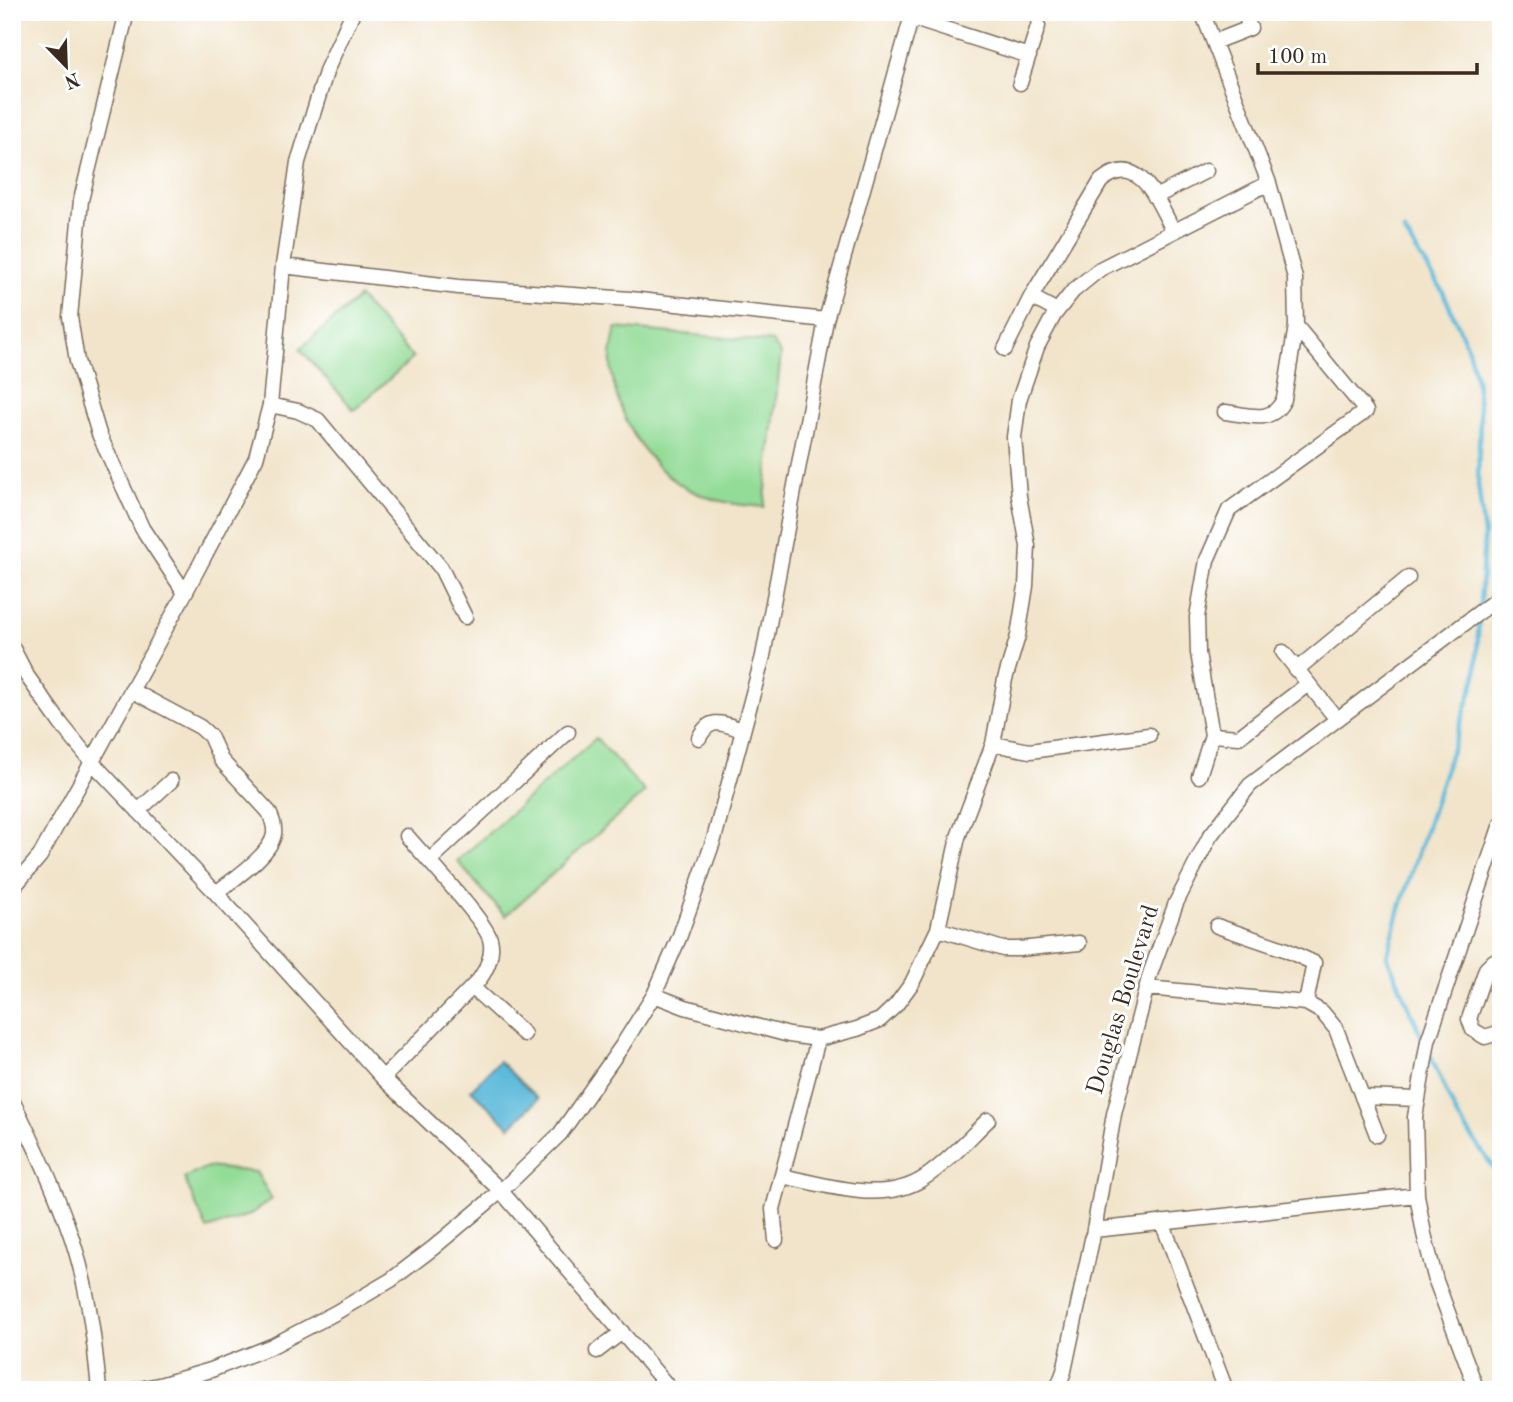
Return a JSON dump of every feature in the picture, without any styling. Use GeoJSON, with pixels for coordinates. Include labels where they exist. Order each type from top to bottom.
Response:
{"type":"FeatureCollection","features":[{"type":"Feature","properties":{"kind":"street"},"geometry":{"type":"LineString","coordinates":[[127,12],[81,200],[70,317],[77,361],[99,434],[142,528],[185,593]]}},
{"type":"Feature","properties":{"kind":"street"},"geometry":{"type":"LineString","coordinates":[[12,888],[40,856],[256,458],[270,405],[283,266],[298,162],[327,69],[353,12]]}},
{"type":"Feature","properties":{"kind":"street"},"geometry":{"type":"LineString","coordinates":[[1202,12],[1269,183],[1295,278],[1296,326],[1280,409],[1265,417],[1225,412]]}},
{"type":"Feature","properties":{"kind":"street"},"geometry":{"type":"LineString","coordinates":[[1214,42],[1250,28],[1244,12]]}},
{"type":"Feature","properties":{"kind":"street"},"geometry":{"type":"LineString","coordinates":[[135,1390],[211,1370],[272,1346],[391,1280],[501,1191],[560,1134],[622,1046],[654,995],[680,938],[714,839],[764,656],[826,320],[912,15],[1029,55]]}},
{"type":"Feature","properties":{"kind":"street"},"geometry":{"type":"LineString","coordinates":[[1020,83],[1038,26]]}},
{"type":"Feature","properties":{"kind":"street"},"geometry":{"type":"LineString","coordinates":[[1155,197],[1206,171]]}},
{"type":"Feature","properties":{"kind":"street"},"geometry":{"type":"LineString","coordinates":[[1005,349],[1031,297],[1101,181],[1114,173],[1131,172],[1139,176],[1155,197],[1173,230]]}},
{"type":"Feature","properties":{"kind":"street"},"geometry":{"type":"LineString","coordinates":[[654,995],[684,1007],[789,1035],[818,1039],[880,1020],[896,1005],[912,983],[938,929],[958,836],[993,744],[1005,679],[1018,636],[1026,586],[1028,546],[1019,496],[1014,437],[1019,400],[1037,347],[1057,311],[1073,290],[1100,269],[1269,183]]}},
{"type":"Feature","properties":{"kind":"street"},"geometry":{"type":"LineString","coordinates":[[283,266],[459,287],[630,299],[826,320]]}},
{"type":"Feature","properties":{"kind":"street"},"geometry":{"type":"LineString","coordinates":[[1031,297],[1057,311]]}},
{"type":"Feature","properties":{"kind":"street"},"geometry":{"type":"LineString","coordinates":[[1199,776],[1212,735],[1198,653],[1196,617],[1207,560],[1229,510],[1366,411],[1296,326]]}},
{"type":"Feature","properties":{"kind":"street"},"geometry":{"type":"LineString","coordinates":[[270,405],[298,411],[318,420],[441,568],[465,617]]}},
{"type":"Feature","properties":{"kind":"street"},"geometry":{"type":"LineString","coordinates":[[1296,670],[1408,578]]}},
{"type":"Feature","properties":{"kind":"street","name":"Douglas Boulevard"},"geometry":{"type":"LineString","coordinates":[[1057,1390],[1064,1371],[1094,1230],[1114,1114],[1147,988],[1176,903],[1210,836],[1250,785],[1501,596]]}},
{"type":"Feature","properties":{"kind":"street"},"geometry":{"type":"LineString","coordinates":[[12,647],[34,686],[91,761],[216,893],[383,1078],[501,1191],[671,1390]]}},
{"type":"Feature","properties":{"kind":"street"},"geometry":{"type":"LineString","coordinates":[[1283,652],[1336,718]]}},
{"type":"Feature","properties":{"kind":"street"},"geometry":{"type":"LineString","coordinates":[[1212,735],[1239,737],[1308,684]]}},
{"type":"Feature","properties":{"kind":"street"},"geometry":{"type":"LineString","coordinates":[[131,690],[200,727],[211,736],[221,760],[269,812],[273,821],[274,838],[264,853],[216,893]]}},
{"type":"Feature","properties":{"kind":"street"},"geometry":{"type":"LineString","coordinates":[[699,738],[705,727],[713,723],[723,723],[742,730]]}},
{"type":"Feature","properties":{"kind":"street"},"geometry":{"type":"LineString","coordinates":[[429,861],[568,732]]}},
{"type":"Feature","properties":{"kind":"street"},"geometry":{"type":"LineString","coordinates":[[993,744],[1030,751],[1149,735]]}},
{"type":"Feature","properties":{"kind":"street"},"geometry":{"type":"LineString","coordinates":[[138,811],[171,781]]}},
{"type":"Feature","properties":{"kind":"street"},"geometry":{"type":"LineString","coordinates":[[1477,1390],[1436,1281],[1424,1234],[1417,1195],[1415,1130],[1428,1041],[1501,824]]}},
{"type":"Feature","properties":{"kind":"street"},"geometry":{"type":"LineString","coordinates":[[383,1078],[485,973],[491,950],[485,928],[407,836]]}},
{"type":"Feature","properties":{"kind":"street"},"geometry":{"type":"LineString","coordinates":[[1217,926],[1284,949],[1314,963],[1306,1003]]}},
{"type":"Feature","properties":{"kind":"street"},"geometry":{"type":"LineString","coordinates":[[938,929],[1019,950],[1079,943]]}},
{"type":"Feature","properties":{"kind":"street"},"geometry":{"type":"LineString","coordinates":[[1501,958],[1486,970],[1469,1019],[1473,1030],[1485,1037],[1501,1032]]}},
{"type":"Feature","properties":{"kind":"street"},"geometry":{"type":"LineString","coordinates":[[472,987],[524,1034]]}},
{"type":"Feature","properties":{"kind":"street"},"geometry":{"type":"LineString","coordinates":[[1147,988],[1306,1003],[1322,1012],[1336,1029],[1377,1135]]}},
{"type":"Feature","properties":{"kind":"street"},"geometry":{"type":"LineString","coordinates":[[776,1240],[774,1209],[818,1039]]}},
{"type":"Feature","properties":{"kind":"street"},"geometry":{"type":"LineString","coordinates":[[1362,1097],[1418,1099]]}},
{"type":"Feature","properties":{"kind":"street"},"geometry":{"type":"LineString","coordinates":[[12,1100],[69,1227],[83,1277],[96,1353],[99,1390]]}},
{"type":"Feature","properties":{"kind":"street"},"geometry":{"type":"LineString","coordinates":[[782,1176],[853,1190],[901,1188],[926,1177],[988,1120]]}},
{"type":"Feature","properties":{"kind":"street"},"geometry":{"type":"LineString","coordinates":[[1094,1230],[1417,1195]]}},
{"type":"Feature","properties":{"kind":"street"},"geometry":{"type":"LineString","coordinates":[[1162,1222],[1226,1390]]}},
{"type":"Feature","properties":{"kind":"street"},"geometry":{"type":"LineString","coordinates":[[597,1351],[622,1332]]}},
{"type":"Feature","properties":{"kind":"green space"},"geometry":{"type":"Polygon","coordinates":[[[359,297],[413,358],[354,410],[300,349],[359,297]]]}},
{"type":"Feature","properties":{"kind":"green space"},"geometry":{"type":"Polygon","coordinates":[[[616,328],[772,342],[781,354],[764,507],[708,497],[690,490],[659,468],[636,437],[619,402],[611,366],[616,328]]]}},
{"type":"Feature","properties":{"kind":"green space"},"geometry":{"type":"Polygon","coordinates":[[[596,738],[645,792],[505,916],[457,861],[596,738]]]}},
{"type":"Feature","properties":{"kind":"green space"},"geometry":{"type":"Polygon","coordinates":[[[207,1167],[256,1172],[272,1199],[249,1215],[207,1229],[184,1178],[207,1167]]]}},
{"type":"Feature","properties":{"kind":"water"},"geometry":{"type":"Polygon","coordinates":[[[499,1061],[538,1099],[510,1127],[471,1090],[499,1061]]]}},
{"type":"Feature","properties":{"kind":"waterway"},"geometry":{"type":"LineString","coordinates":[[1404,231],[1443,292],[1467,346],[1476,378],[1480,417],[1478,484],[1484,534],[1480,607]]}},
{"type":"Feature","properties":{"kind":"waterway"},"geometry":{"type":"LineString","coordinates":[[1423,1040],[1387,956],[1400,908],[1476,675],[1479,616]]}},
{"type":"Feature","properties":{"kind":"waterway"},"geometry":{"type":"LineString","coordinates":[[1430,1055],[1457,1116],[1501,1178]]}}]}
